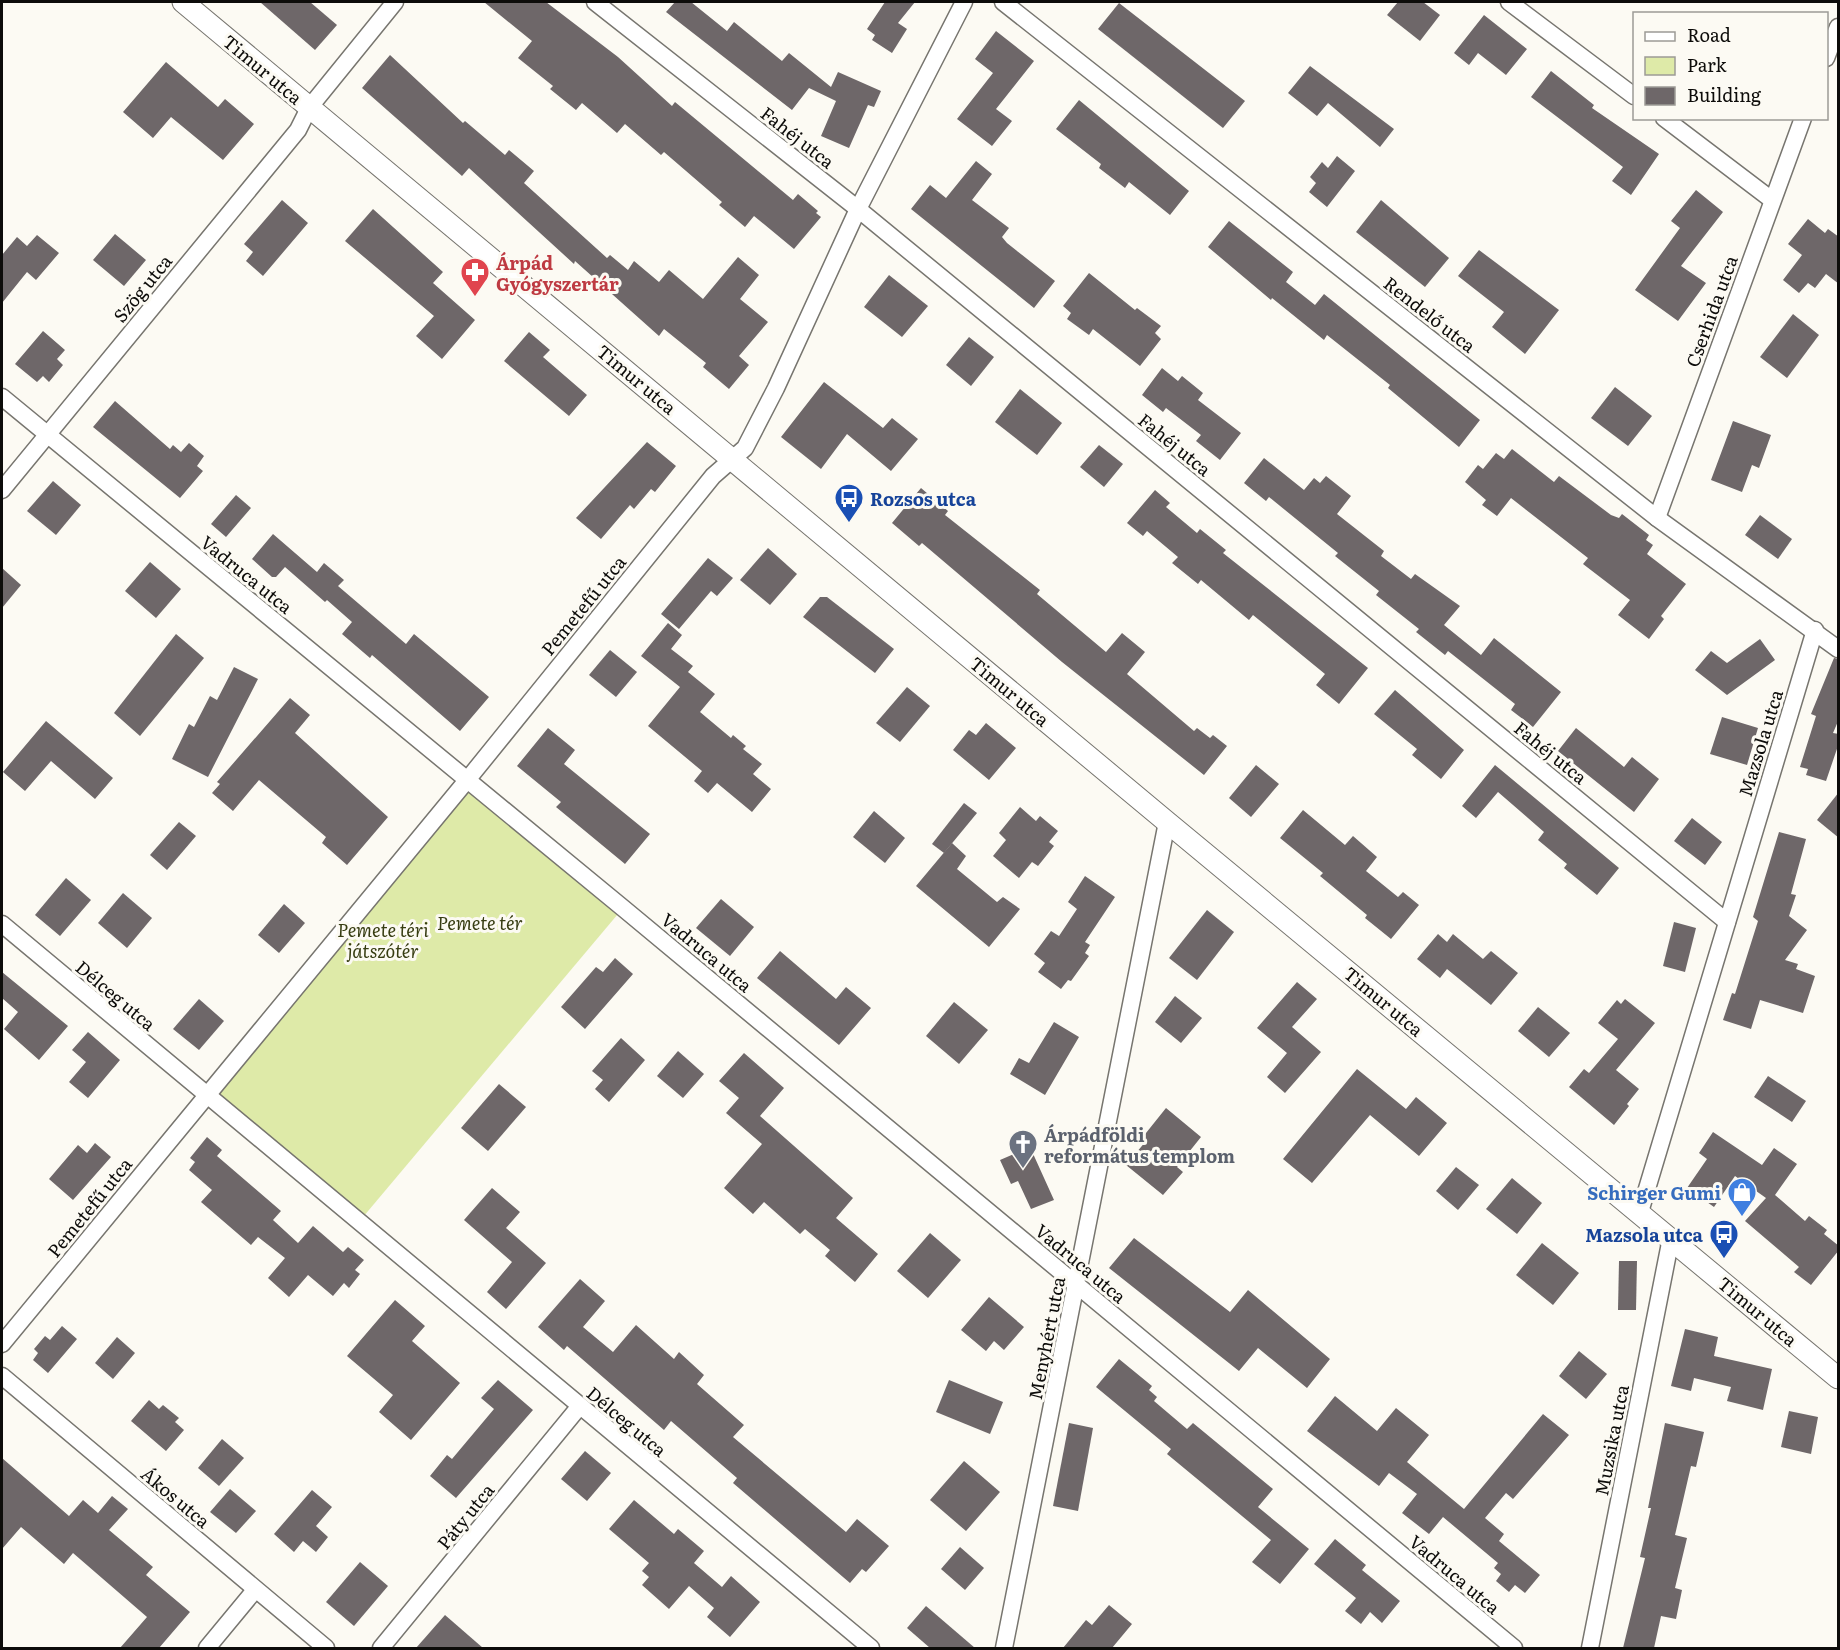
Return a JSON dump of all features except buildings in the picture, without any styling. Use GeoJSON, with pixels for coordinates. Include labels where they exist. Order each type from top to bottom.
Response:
{"type":"FeatureCollection","features":[{"type":"Feature","properties":{"kind":"street","name":"Timur utca"},"geometry":{"type":"LineString","coordinates":[[183,2],[1167,822],[1839,1378]]}},
{"type":"Feature","properties":{"kind":"street"},"geometry":{"type":"LineString","coordinates":[[309,108],[395,2]]}},
{"type":"Feature","properties":{"kind":"street","name":"Fahéj utca"},"geometry":{"type":"LineString","coordinates":[[595,2],[858,209],[1727,922]]}},
{"type":"Feature","properties":{"kind":"street"},"geometry":{"type":"LineString","coordinates":[[733,459],[745,448],[776,388],[858,209],[964,2]]}},
{"type":"Feature","properties":{"kind":"street","name":"Rendelő utca"},"geometry":{"type":"LineString","coordinates":[[1003,2],[1657,518],[1839,649]]}},
{"type":"Feature","properties":{"kind":"street"},"geometry":{"type":"LineString","coordinates":[[1509,2],[1633,95]]}},
{"type":"Feature","properties":{"kind":"street"},"geometry":{"type":"LineString","coordinates":[[1828,55],[1839,27]]}},
{"type":"Feature","properties":{"kind":"street","name":"Szög utca"},"geometry":{"type":"LineString","coordinates":[[2,490],[298,130],[309,108]]}},
{"type":"Feature","properties":{"kind":"street"},"geometry":{"type":"LineString","coordinates":[[1667,120],[1772,200]]}},
{"type":"Feature","properties":{"kind":"street","name":"Cserhida utca"},"geometry":{"type":"LineString","coordinates":[[1657,518],[1802,120]]}},
{"type":"Feature","properties":{"kind":"street","name":"Vadruca utca"},"geometry":{"type":"LineString","coordinates":[[2,397],[468,779],[1514,1648]]}},
{"type":"Feature","properties":{"kind":"street","name":"Pemetefű utca"},"geometry":{"type":"LineString","coordinates":[[468,779],[713,476],[733,459]]}},
{"type":"Feature","properties":{"kind":"street","name":"Mazsola utca"},"geometry":{"type":"LineString","coordinates":[[1640,1212],[1815,630]]}},
{"type":"Feature","properties":{"kind":"street"},"geometry":{"type":"LineString","coordinates":[[206,1095],[468,779]]}},
{"type":"Feature","properties":{"kind":"street","name":"Menyhért utca"},"geometry":{"type":"LineString","coordinates":[[1004,1648],[1167,822]]}},
{"type":"Feature","properties":{"kind":"street","name":"Délceg utca"},"geometry":{"type":"LineString","coordinates":[[2,924],[358,1223],[871,1648]]}},
{"type":"Feature","properties":{"kind":"street","name":"Pemetefű utca"},"geometry":{"type":"LineString","coordinates":[[2,1344],[206,1095]]}},
{"type":"Feature","properties":{"kind":"street","name":"Muzsika utca"},"geometry":{"type":"LineString","coordinates":[[1590,1648],[1671,1238]]}},
{"type":"Feature","properties":{"kind":"street","name":"Ákos utca"},"geometry":{"type":"LineString","coordinates":[[2,1376],[326,1648]]}},
{"type":"Feature","properties":{"kind":"street","name":"Páty utca"},"geometry":{"type":"LineString","coordinates":[[381,1648],[579,1407]]}},
{"type":"Feature","properties":{"kind":"street"},"geometry":{"type":"LineString","coordinates":[[207,1648],[255,1590]]}},
{"type":"Feature","properties":{"kind":"green space","name":"Pemete tér"},"geometry":{"type":"Polygon","coordinates":[[[468,779],[623,908],[358,1223],[206,1095],[468,779]]]}},
{"type":"Feature","properties":{"kind":"place","name":"Árpád Gyógyszertár"},"geometry":{"type":"Point","coordinates":[475,298]}},
{"type":"Feature","properties":{"kind":"place","name":"Rozsos utca"},"geometry":{"type":"Point","coordinates":[849,524]}},
{"type":"Feature","properties":{"kind":"place","name":"Árpádföldi református templom"},"geometry":{"type":"Point","coordinates":[1023,1170]}},
{"type":"Feature","properties":{"kind":"place","name":"Schirger Gumi"},"geometry":{"type":"Point","coordinates":[1742,1218]}},
{"type":"Feature","properties":{"kind":"place","name":"Mazsola utca"},"geometry":{"type":"Point","coordinates":[1724,1260]}},
{"type":"Feature","properties":{"kind":"park label","name":"Pemete téri játszótér"},"geometry":{"type":"Point","coordinates":[383,939]}}]}
